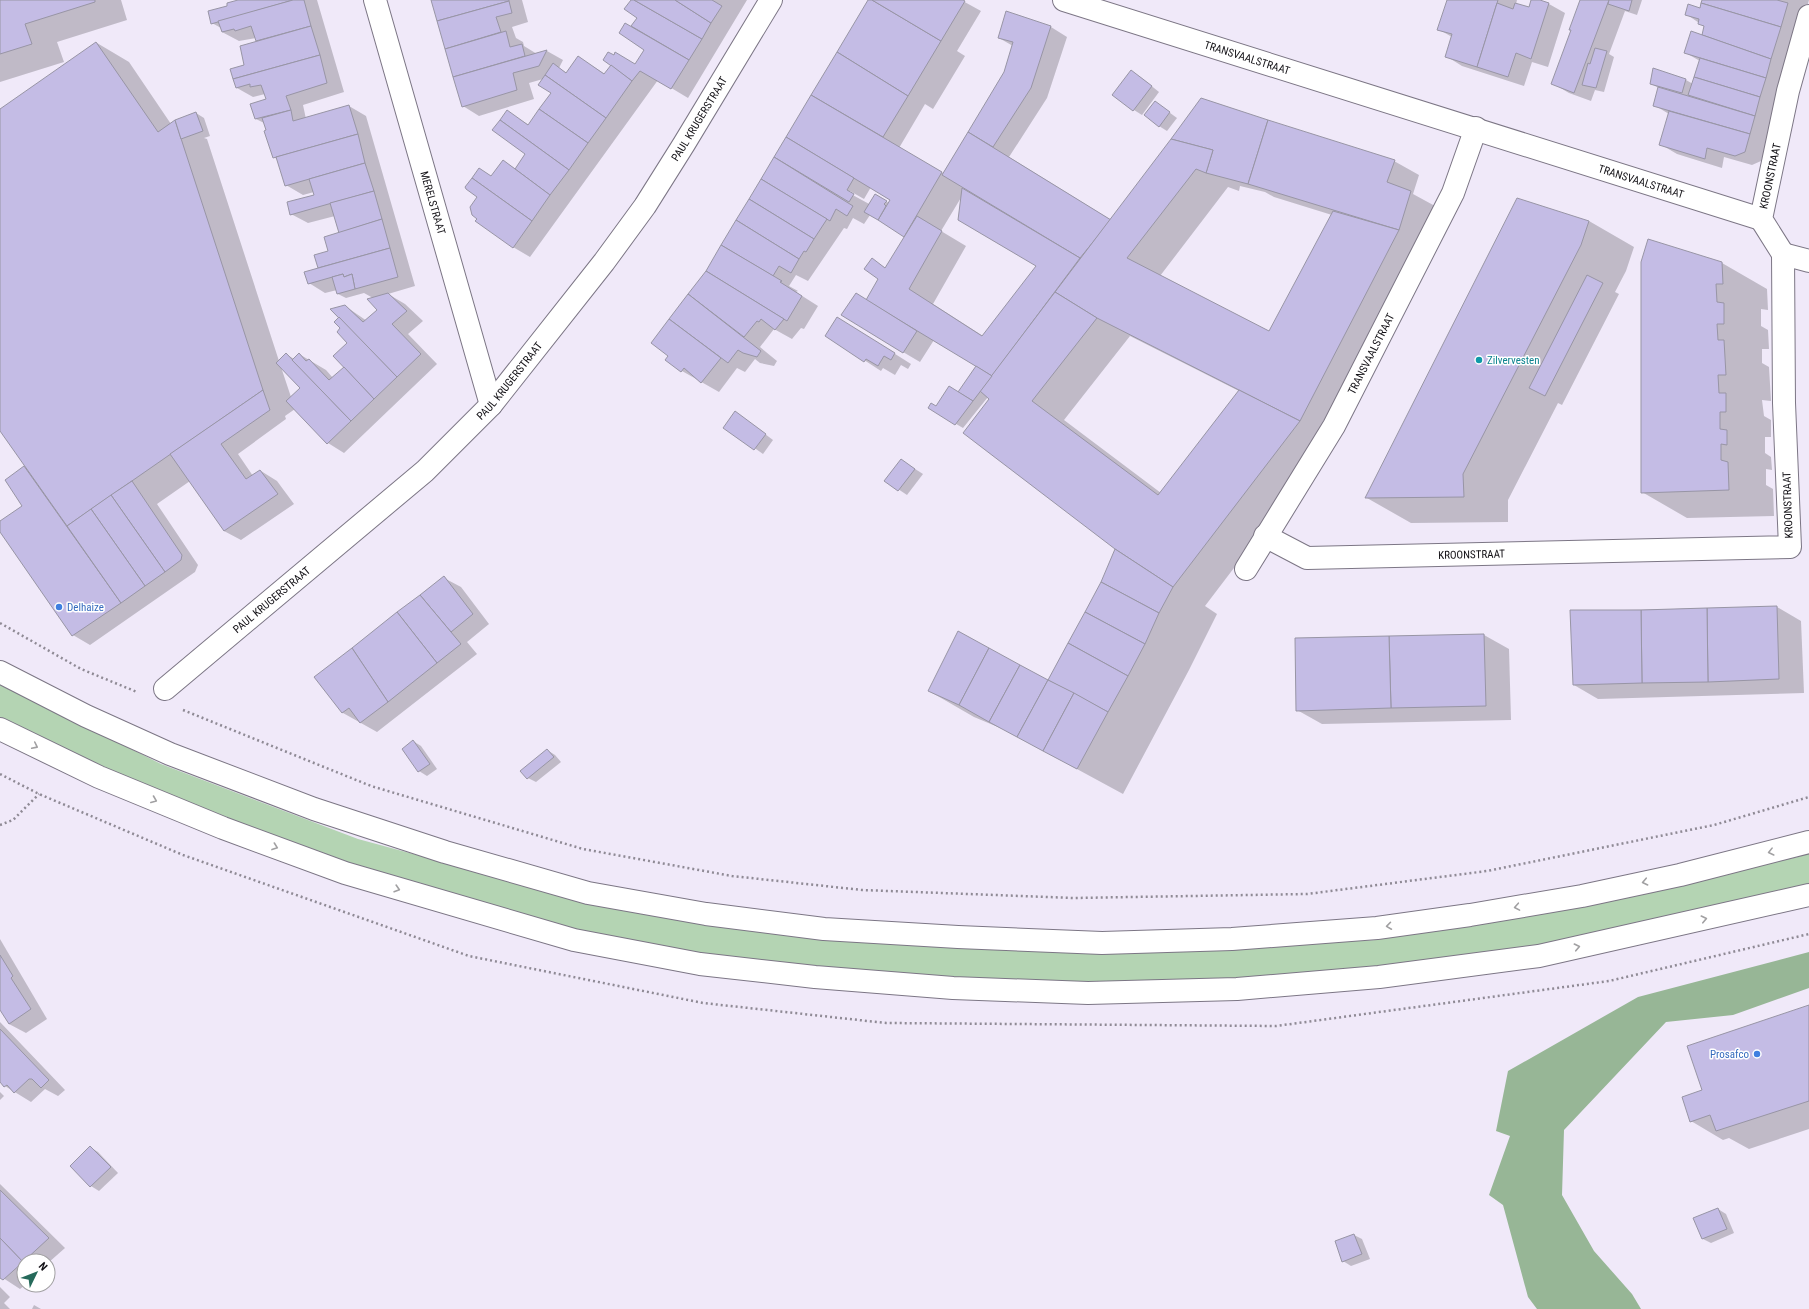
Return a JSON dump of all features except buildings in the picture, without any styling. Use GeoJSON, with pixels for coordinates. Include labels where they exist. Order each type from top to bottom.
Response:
{"type":"FeatureCollection","features":[{"type":"Feature","properties":{"kind":"street","name":"MERELSTRAAT"},"geometry":{"type":"LineString","coordinates":[[375,0],[491,405]]}},
{"type":"Feature","properties":{"kind":"street","name":"PAUL KRUGERSTRAAT"},"geometry":{"type":"LineString","coordinates":[[170,698],[425,471],[491,405],[604,262],[645,206],[771,0]]}},
{"type":"Feature","properties":{"kind":"street","name":"TRANSVAALSTRAAT"},"geometry":{"type":"LineString","coordinates":[[1064,0],[1476,128],[1761,219]]}},
{"type":"Feature","properties":{"kind":"street","name":"KROONSTRAAT"},"geometry":{"type":"LineString","coordinates":[[1265,536],[1307,558],[1790,547],[1784,403],[1783,254],[1761,219],[1788,91],[1809,16]]}},
{"type":"Feature","properties":{"kind":"street","name":"TRANSVAALSTRAAT"},"geometry":{"type":"LineString","coordinates":[[1246,569],[1334,426],[1454,193],[1476,128]]}},
{"type":"Feature","properties":{"kind":"street"},"geometry":{"type":"LineString","coordinates":[[1783,254],[1809,261]]}},
{"type":"Feature","properties":{"kind":"street"},"geometry":{"type":"LineString","coordinates":[[0,672],[86,716],[170,754],[314,809],[445,852],[588,893],[706,914],[824,928],[958,937],[1102,943],[1232,939],[1376,928],[1470,915],[1582,896],[1680,875],[1809,842]]}},
{"type":"Feature","properties":{"kind":"street"},"geometry":{"type":"LineString","coordinates":[[0,729],[99,777],[223,828],[352,876],[574,940],[700,964],[815,977],[953,988],[1088,993],[1237,988],[1364,979],[1539,956],[1809,895]]}},
{"type":"Feature","properties":{"kind":"path"},"geometry":{"type":"LineString","coordinates":[[0,623],[81,669],[139,692]]}},
{"type":"Feature","properties":{"kind":"path"},"geometry":{"type":"LineString","coordinates":[[170,698],[371,786],[583,849],[732,876],[862,890],[1074,898],[1307,894],[1487,871],[1714,825],[1809,797]]}},
{"type":"Feature","properties":{"kind":"path"},"geometry":{"type":"LineString","coordinates":[[0,825],[13,820],[39,794]]}},
{"type":"Feature","properties":{"kind":"green space"},"geometry":{"type":"Polygon","coordinates":[[[0,683],[161,764],[358,839],[586,901],[1098,952],[1376,940],[1583,902],[1798,857],[1809,853],[1809,887],[1592,937],[1378,973],[1104,985],[818,974],[579,935],[348,862],[152,790],[0,717],[0,683]]]}},
{"type":"Feature","properties":{"kind":"green space"},"geometry":{"type":"Polygon","coordinates":[[[1809,952],[1809,988],[1733,1015],[1666,1022],[1564,1130],[1562,1195],[1594,1251],[1632,1294],[1641,1309],[1537,1309],[1528,1297],[1503,1205],[1489,1195],[1510,1136],[1496,1131],[1508,1071],[1638,997],[1809,952]]]}},
{"type":"Feature","properties":{"kind":"place","name":"Zilvervesten"},"geometry":{"type":"Point","coordinates":[1479,360]}},
{"type":"Feature","properties":{"kind":"place","name":"Delhaize"},"geometry":{"type":"Point","coordinates":[59,607]}},
{"type":"Feature","properties":{"kind":"place","name":"Prosafco"},"geometry":{"type":"Point","coordinates":[1757,1054]}}]}
